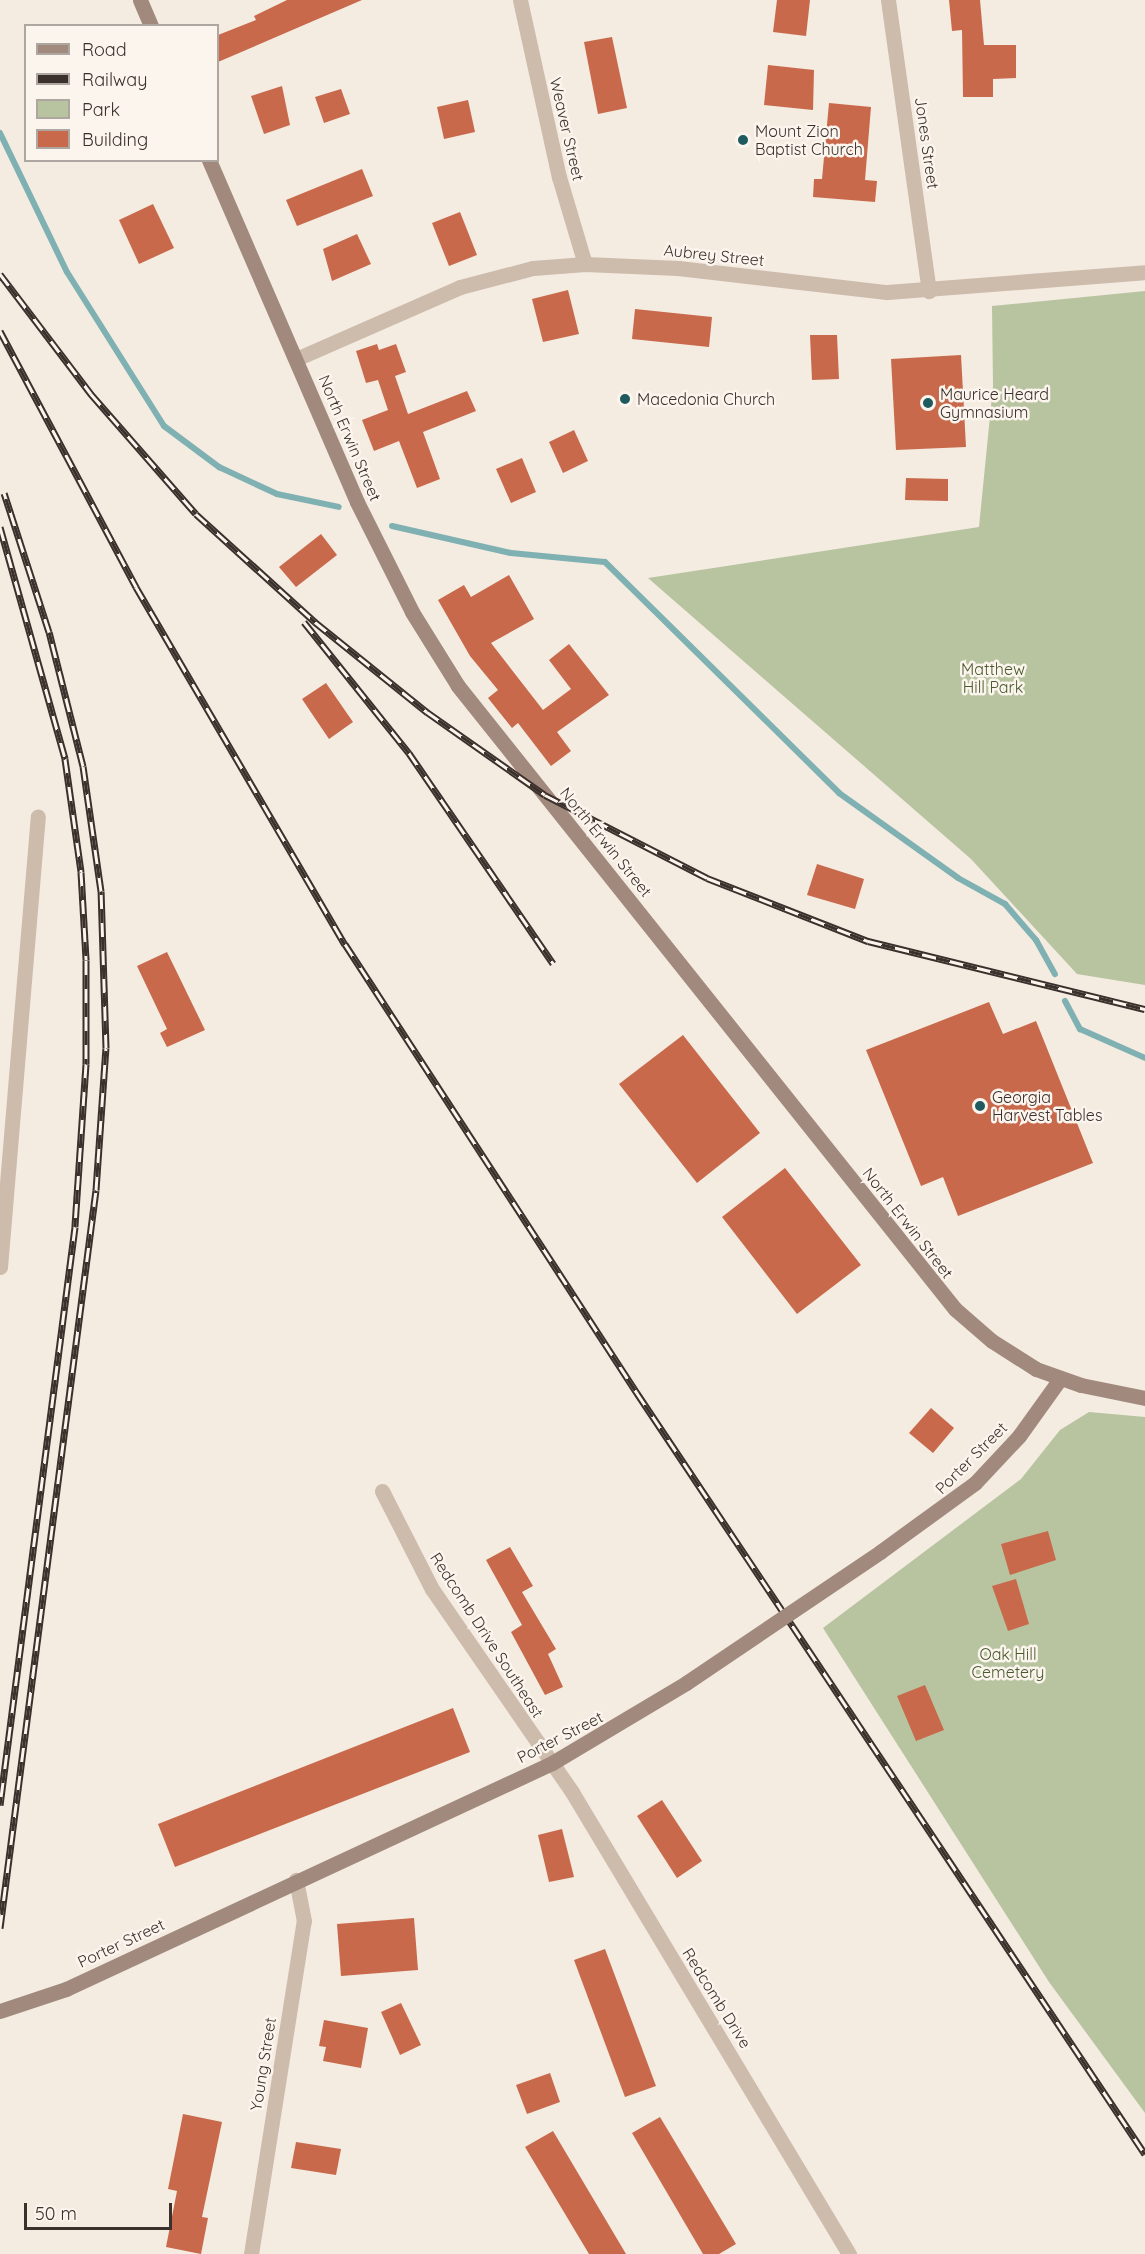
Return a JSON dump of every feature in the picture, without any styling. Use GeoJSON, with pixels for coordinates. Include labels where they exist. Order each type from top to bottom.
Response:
{"type":"FeatureCollection","features":[{"type":"Feature","properties":{"kind":"street"},"geometry":{"type":"LineString","coordinates":[[140,0],[149,24]]}},
{"type":"Feature","properties":{"kind":"street","name":"Weaver Street"},"geometry":{"type":"LineString","coordinates":[[520,0],[559,177],[585,264]]}},
{"type":"Feature","properties":{"kind":"street","name":"Jones Street"},"geometry":{"type":"LineString","coordinates":[[888,0],[928,291]]}},
{"type":"Feature","properties":{"kind":"street","name":"North Erwin Street"},"geometry":{"type":"LineString","coordinates":[[210,162],[392,575],[458,686],[744,1040],[939,1292],[992,1341],[1060,1379],[1145,1398]]}},
{"type":"Feature","properties":{"kind":"street","name":"Aubrey Street"},"geometry":{"type":"LineString","coordinates":[[296,359],[460,287],[513,272],[585,264],[696,270],[866,292],[928,291],[1145,272]]}},
{"type":"Feature","properties":{"kind":"street"},"geometry":{"type":"LineString","coordinates":[[0,1267],[7,1068],[38,817]]}},
{"type":"Feature","properties":{"kind":"street","name":"Porter Street"},"geometry":{"type":"LineString","coordinates":[[0,2011],[66,1989],[552,1762],[686,1683],[880,1552],[975,1483],[1018,1436],[1060,1379]]}},
{"type":"Feature","properties":{"kind":"street","name":"Redcomb Drive Southeast"},"geometry":{"type":"LineString","coordinates":[[382,1491],[432,1589],[552,1762]]}},
{"type":"Feature","properties":{"kind":"street","name":"Redcomb Drive"},"geometry":{"type":"LineString","coordinates":[[552,1762],[849,2254]]}},
{"type":"Feature","properties":{"kind":"street","name":"Young Street"},"geometry":{"type":"LineString","coordinates":[[251,2254],[304,1921],[296,1880]]}},
{"type":"Feature","properties":{"kind":"green space","name":"Matthew Hill Park"},"geometry":{"type":"Polygon","coordinates":[[[1145,291],[1145,985],[1077,974],[971,859],[648,578],[979,527],[993,386],[992,306],[1145,291]]]}},
{"type":"Feature","properties":{"kind":"green space","name":"Oak Hill Cemetery"},"geometry":{"type":"Polygon","coordinates":[[[1089,1412],[1145,1417],[1145,2113],[1049,1982],[823,1628],[1021,1479],[1060,1430],[1089,1412]]]}},
{"type":"Feature","properties":{"kind":"building"},"geometry":{"type":"Polygon","coordinates":[[[287,0],[362,0],[219,62],[219,35],[256,20],[254,16],[287,0]]]}},
{"type":"Feature","properties":{"kind":"building"},"geometry":{"type":"Polygon","coordinates":[[[777,0],[810,0],[806,36],[773,32],[777,0]]]}},
{"type":"Feature","properties":{"kind":"building"},"geometry":{"type":"Polygon","coordinates":[[[949,0],[980,0],[984,45],[1016,45],[1016,78],[993,79],[993,97],[963,97],[962,30],[952,31],[949,0]]]}},
{"type":"Feature","properties":{"kind":"building"},"geometry":{"type":"Polygon","coordinates":[[[612,37],[627,108],[598,114],[584,42],[612,37]]]}},
{"type":"Feature","properties":{"kind":"building"},"geometry":{"type":"Polygon","coordinates":[[[768,65],[814,70],[813,110],[764,105],[768,65]]]}},
{"type":"Feature","properties":{"kind":"building"},"geometry":{"type":"Polygon","coordinates":[[[282,86],[290,125],[264,134],[251,96],[282,86]]]}},
{"type":"Feature","properties":{"kind":"building"},"geometry":{"type":"Polygon","coordinates":[[[341,89],[350,114],[324,123],[315,97],[341,89]]]}},
{"type":"Feature","properties":{"kind":"building"},"geometry":{"type":"Polygon","coordinates":[[[468,100],[475,132],[444,139],[437,107],[468,100]]]}},
{"type":"Feature","properties":{"kind":"building"},"geometry":{"type":"Polygon","coordinates":[[[829,103],[871,107],[865,180],[877,181],[875,202],[813,197],[814,179],[822,179],[829,103]]]}},
{"type":"Feature","properties":{"kind":"building"},"geometry":{"type":"Polygon","coordinates":[[[362,169],[373,196],[297,226],[286,200],[362,169]]]}},
{"type":"Feature","properties":{"kind":"building"},"geometry":{"type":"Polygon","coordinates":[[[153,204],[174,248],[139,264],[119,220],[153,204]]]}},
{"type":"Feature","properties":{"kind":"building"},"geometry":{"type":"Polygon","coordinates":[[[460,212],[477,255],[449,266],[432,223],[460,212]]]}},
{"type":"Feature","properties":{"kind":"building"},"geometry":{"type":"Polygon","coordinates":[[[357,234],[371,264],[332,281],[323,249],[357,234]]]}},
{"type":"Feature","properties":{"kind":"building"},"geometry":{"type":"Polygon","coordinates":[[[568,290],[579,334],[543,342],[532,299],[568,290]]]}},
{"type":"Feature","properties":{"kind":"building"},"geometry":{"type":"Polygon","coordinates":[[[635,309],[712,317],[709,347],[632,339],[635,309]]]}},
{"type":"Feature","properties":{"kind":"building"},"geometry":{"type":"Polygon","coordinates":[[[810,335],[837,335],[839,379],[812,380],[810,335]]]}},
{"type":"Feature","properties":{"kind":"building"},"geometry":{"type":"Polygon","coordinates":[[[377,344],[379,350],[396,344],[406,372],[395,376],[408,414],[467,391],[476,411],[423,432],[440,479],[417,488],[399,441],[374,451],[362,420],[388,410],[378,380],[366,383],[356,351],[377,344]]]}},
{"type":"Feature","properties":{"kind":"building","name":"Maurice Heard Gymnasium"},"geometry":{"type":"Polygon","coordinates":[[[961,355],[966,447],[896,450],[891,359],[961,355]]]}},
{"type":"Feature","properties":{"kind":"building"},"geometry":{"type":"Polygon","coordinates":[[[574,430],[588,461],[563,473],[549,442],[574,430]]]}},
{"type":"Feature","properties":{"kind":"building"},"geometry":{"type":"Polygon","coordinates":[[[522,458],[536,492],[511,503],[496,469],[522,458]]]}},
{"type":"Feature","properties":{"kind":"building"},"geometry":{"type":"Polygon","coordinates":[[[906,478],[948,479],[948,501],[905,500],[906,478]]]}},
{"type":"Feature","properties":{"kind":"building"},"geometry":{"type":"Polygon","coordinates":[[[321,534],[337,555],[296,587],[279,567],[321,534]]]}},
{"type":"Feature","properties":{"kind":"building"},"geometry":{"type":"Polygon","coordinates":[[[509,575],[534,619],[491,643],[543,710],[571,689],[549,660],[569,644],[609,695],[557,732],[571,751],[551,766],[518,723],[512,728],[488,698],[498,690],[470,656],[438,600],[464,585],[471,597],[509,575]]]}},
{"type":"Feature","properties":{"kind":"building"},"geometry":{"type":"Polygon","coordinates":[[[326,683],[353,722],[329,739],[302,699],[326,683]]]}},
{"type":"Feature","properties":{"kind":"building"},"geometry":{"type":"Polygon","coordinates":[[[817,864],[864,879],[855,909],[807,895],[817,864]]]}},
{"type":"Feature","properties":{"kind":"building"},"geometry":{"type":"Polygon","coordinates":[[[167,952],[205,1030],[167,1047],[160,1033],[167,1029],[137,966],[167,952]]]}},
{"type":"Feature","properties":{"kind":"building","name":"Georgia Harvest Tables"},"geometry":{"type":"Polygon","coordinates":[[[989,1002],[1003,1034],[1036,1021],[1093,1163],[958,1216],[943,1177],[921,1186],[866,1050],[989,1002]]]}},
{"type":"Feature","properties":{"kind":"building"},"geometry":{"type":"Polygon","coordinates":[[[683,1035],[760,1133],[697,1183],[619,1084],[683,1035]]]}},
{"type":"Feature","properties":{"kind":"building"},"geometry":{"type":"Polygon","coordinates":[[[785,1168],[861,1265],[797,1314],[722,1217],[785,1168]]]}},
{"type":"Feature","properties":{"kind":"building"},"geometry":{"type":"Polygon","coordinates":[[[931,1408],[954,1428],[933,1453],[909,1433],[931,1408]]]}},
{"type":"Feature","properties":{"kind":"building"},"geometry":{"type":"Polygon","coordinates":[[[1048,1531],[1056,1560],[1010,1575],[1001,1544],[1048,1531]]]}},
{"type":"Feature","properties":{"kind":"building"},"geometry":{"type":"Polygon","coordinates":[[[510,1547],[533,1586],[522,1592],[556,1649],[548,1654],[563,1687],[545,1695],[511,1632],[522,1625],[486,1560],[510,1547]]]}},
{"type":"Feature","properties":{"kind":"building"},"geometry":{"type":"Polygon","coordinates":[[[1016,1579],[1029,1624],[1008,1631],[992,1586],[1016,1579]]]}},
{"type":"Feature","properties":{"kind":"building"},"geometry":{"type":"Polygon","coordinates":[[[925,1685],[944,1730],[916,1741],[897,1696],[925,1685]]]}},
{"type":"Feature","properties":{"kind":"building"},"geometry":{"type":"Polygon","coordinates":[[[453,1708],[470,1752],[175,1867],[158,1824],[453,1708]]]}},
{"type":"Feature","properties":{"kind":"building"},"geometry":{"type":"Polygon","coordinates":[[[662,1800],[702,1861],[677,1878],[637,1816],[662,1800]]]}},
{"type":"Feature","properties":{"kind":"building"},"geometry":{"type":"Polygon","coordinates":[[[562,1829],[574,1877],[549,1882],[538,1835],[562,1829]]]}},
{"type":"Feature","properties":{"kind":"building"},"geometry":{"type":"Polygon","coordinates":[[[414,1918],[418,1970],[341,1976],[337,1924],[414,1918]]]}},
{"type":"Feature","properties":{"kind":"building"},"geometry":{"type":"Polygon","coordinates":[[[605,1949],[656,2086],[625,2097],[574,1960],[605,1949]]]}},
{"type":"Feature","properties":{"kind":"building"},"geometry":{"type":"Polygon","coordinates":[[[401,2003],[421,2045],[400,2055],[381,2012],[401,2003]]]}},
{"type":"Feature","properties":{"kind":"building"},"geometry":{"type":"Polygon","coordinates":[[[324,2020],[368,2028],[361,2068],[323,2061],[326,2047],[319,2046],[324,2020]]]}},
{"type":"Feature","properties":{"kind":"building"},"geometry":{"type":"Polygon","coordinates":[[[550,2073],[560,2102],[527,2114],[516,2085],[550,2073]]]}},
{"type":"Feature","properties":{"kind":"building"},"geometry":{"type":"Polygon","coordinates":[[[183,2114],[222,2122],[202,2217],[208,2218],[201,2254],[166,2247],[177,2191],[168,2189],[183,2114]]]}},
{"type":"Feature","properties":{"kind":"building"},"geometry":{"type":"Polygon","coordinates":[[[660,2117],[736,2244],[719,2254],[703,2254],[632,2133],[660,2117]]]}},
{"type":"Feature","properties":{"kind":"building"},"geometry":{"type":"Polygon","coordinates":[[[553,2131],[626,2254],[589,2254],[525,2147],[553,2131]]]}},
{"type":"Feature","properties":{"kind":"building"},"geometry":{"type":"Polygon","coordinates":[[[296,2142],[341,2149],[336,2175],[291,2168],[296,2142]]]}},
{"type":"Feature","properties":{"kind":"waterway"},"geometry":{"type":"LineString","coordinates":[[0,133],[67,272],[164,426],[219,467],[277,494],[339,507]]}},
{"type":"Feature","properties":{"kind":"waterway"},"geometry":{"type":"LineString","coordinates":[[392,526],[511,553],[605,562],[839,793],[958,878],[1005,904],[1036,940],[1055,974]]}},
{"type":"Feature","properties":{"kind":"waterway"},"geometry":{"type":"LineString","coordinates":[[1065,1001],[1080,1029],[1145,1058]]}},
{"type":"Feature","properties":{"kind":"railway"},"geometry":{"type":"LineString","coordinates":[[0,274],[91,394],[196,514],[315,622],[427,712],[545,795],[707,878],[868,941],[1145,1009]]}},
{"type":"Feature","properties":{"kind":"railway"},"geometry":{"type":"LineString","coordinates":[[0,331],[136,587],[345,944],[637,1393],[1145,2154]]}},
{"type":"Feature","properties":{"kind":"railway"},"geometry":{"type":"LineString","coordinates":[[0,1928],[96,1190],[106,1048],[101,891],[83,766],[49,632],[4,493]]}},
{"type":"Feature","properties":{"kind":"railway"},"geometry":{"type":"LineString","coordinates":[[0,527],[65,759],[81,872],[86,960],[86,1064],[75,1227],[0,1805]]}},
{"type":"Feature","properties":{"kind":"railway"},"geometry":{"type":"LineString","coordinates":[[304,622],[409,753],[553,963]]}},
{"type":"Feature","properties":{"kind":"place","name":"Mount Zion Baptist Church"},"geometry":{"type":"Point","coordinates":[743,140]}},
{"type":"Feature","properties":{"kind":"place","name":"Macedonia Church"},"geometry":{"type":"Point","coordinates":[625,399]}},
{"type":"Feature","properties":{"kind":"place","name":"Maurice Heard Gymnasium"},"geometry":{"type":"Point","coordinates":[928,403]}},
{"type":"Feature","properties":{"kind":"place","name":"Georgia Harvest Tables"},"geometry":{"type":"Point","coordinates":[980,1106]}}]}
